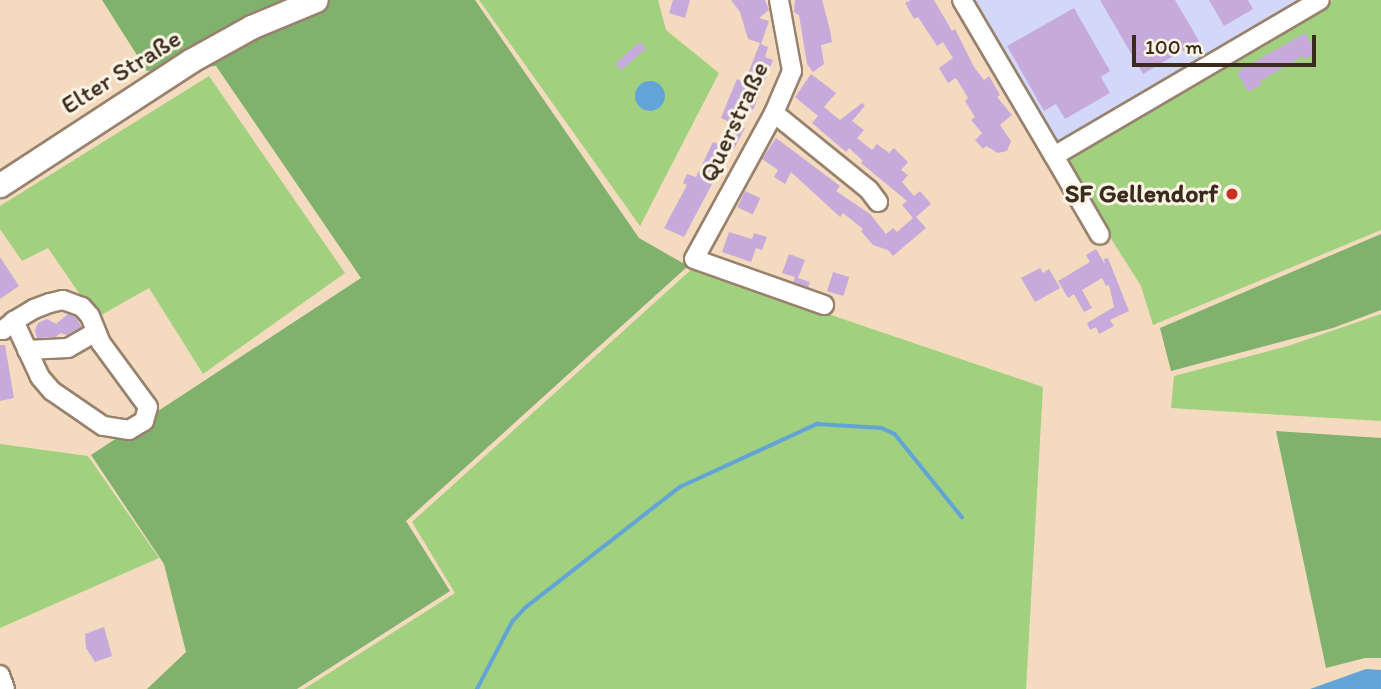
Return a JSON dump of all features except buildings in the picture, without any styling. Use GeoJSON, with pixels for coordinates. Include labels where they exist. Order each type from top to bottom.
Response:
{"type":"FeatureCollection","features":[{"type":"Feature","properties":{"kind":"main road","name":"Elter Straße"},"geometry":{"type":"LineString","coordinates":[[0,185],[190,61],[251,27],[316,0]]}},
{"type":"Feature","properties":{"kind":"street","name":"Querstraße"},"geometry":{"type":"LineString","coordinates":[[779,0],[792,71],[774,113],[694,259],[824,305]]}},
{"type":"Feature","properties":{"kind":"street"},"geometry":{"type":"LineString","coordinates":[[962,0],[1100,235]]}},
{"type":"Feature","properties":{"kind":"street"},"geometry":{"type":"LineString","coordinates":[[1054,156],[1320,0]]}},
{"type":"Feature","properties":{"kind":"street"},"geometry":{"type":"LineString","coordinates":[[774,113],[869,190],[878,202]]}},
{"type":"Feature","properties":{"kind":"street"},"geometry":{"type":"LineString","coordinates":[[63,300],[82,307],[90,316],[101,343],[148,407],[144,421],[130,430],[103,426],[52,391],[40,377],[27,350],[7,325],[34,309],[63,300]]}},
{"type":"Feature","properties":{"kind":"street"},"geometry":{"type":"LineString","coordinates":[[27,350],[68,348],[96,332]]}},
{"type":"Feature","properties":{"kind":"street"},"geometry":{"type":"LineString","coordinates":[[0,676],[5,689]]}},
{"type":"Feature","properties":{"kind":"shaded area"},"geometry":{"type":"Polygon","coordinates":[[[976,0],[1312,0],[1059,147],[976,0]]]}},
{"type":"Feature","properties":{"kind":"green space"},"geometry":{"type":"Polygon","coordinates":[[[102,0],[475,0],[639,238],[688,266],[406,521],[450,591],[297,689],[147,689],[186,652],[164,564],[91,455],[361,278],[216,66],[147,71],[102,0]]]}},
{"type":"Feature","properties":{"kind":"green space"},"geometry":{"type":"Polygon","coordinates":[[[479,0],[658,0],[666,30],[719,73],[640,226],[479,0]]]}},
{"type":"Feature","properties":{"kind":"green space","name":"SF Gellendorf"},"geometry":{"type":"Polygon","coordinates":[[[1333,0],[1381,0],[1381,230],[1153,325],[1141,286],[1060,158],[1333,0]]]}},
{"type":"Feature","properties":{"kind":"green space"},"geometry":{"type":"Polygon","coordinates":[[[209,76],[345,273],[203,374],[149,288],[96,318],[48,248],[22,261],[0,229],[0,206],[209,76]]]}},
{"type":"Feature","properties":{"kind":"green space"},"geometry":{"type":"Polygon","coordinates":[[[1381,234],[1381,310],[1333,328],[1171,371],[1160,328],[1381,234]]]}},
{"type":"Feature","properties":{"kind":"green space"},"geometry":{"type":"Polygon","coordinates":[[[693,268],[1043,387],[1026,689],[304,689],[455,593],[412,522],[693,268]]]}},
{"type":"Feature","properties":{"kind":"green space"},"geometry":{"type":"Polygon","coordinates":[[[1381,314],[1381,421],[1171,408],[1174,376],[1288,346],[1381,314]]]}},
{"type":"Feature","properties":{"kind":"green space"},"geometry":{"type":"Polygon","coordinates":[[[1276,431],[1381,438],[1381,658],[1365,658],[1326,668],[1276,431]]]}},
{"type":"Feature","properties":{"kind":"green space"},"geometry":{"type":"Polygon","coordinates":[[[0,444],[88,456],[159,558],[0,628],[0,444]]]}},
{"type":"Feature","properties":{"kind":"water"},"geometry":{"type":"Polygon","coordinates":[[[650,81],[656,82],[664,90],[664,102],[656,110],[650,111],[644,110],[636,102],[635,96],[636,90],[644,82],[650,81]]]}},
{"type":"Feature","properties":{"kind":"water"},"geometry":{"type":"Polygon","coordinates":[[[1366,669],[1381,670],[1381,689],[1310,689],[1366,669]]]}},
{"type":"Feature","properties":{"kind":"waterway"},"geometry":{"type":"LineString","coordinates":[[477,689],[512,622],[525,608],[680,487],[817,424],[882,428],[895,434],[962,517]]}},
{"type":"Feature","properties":{"kind":"place","name":"SF Gellendorf"},"geometry":{"type":"Point","coordinates":[1232,194]}}]}
